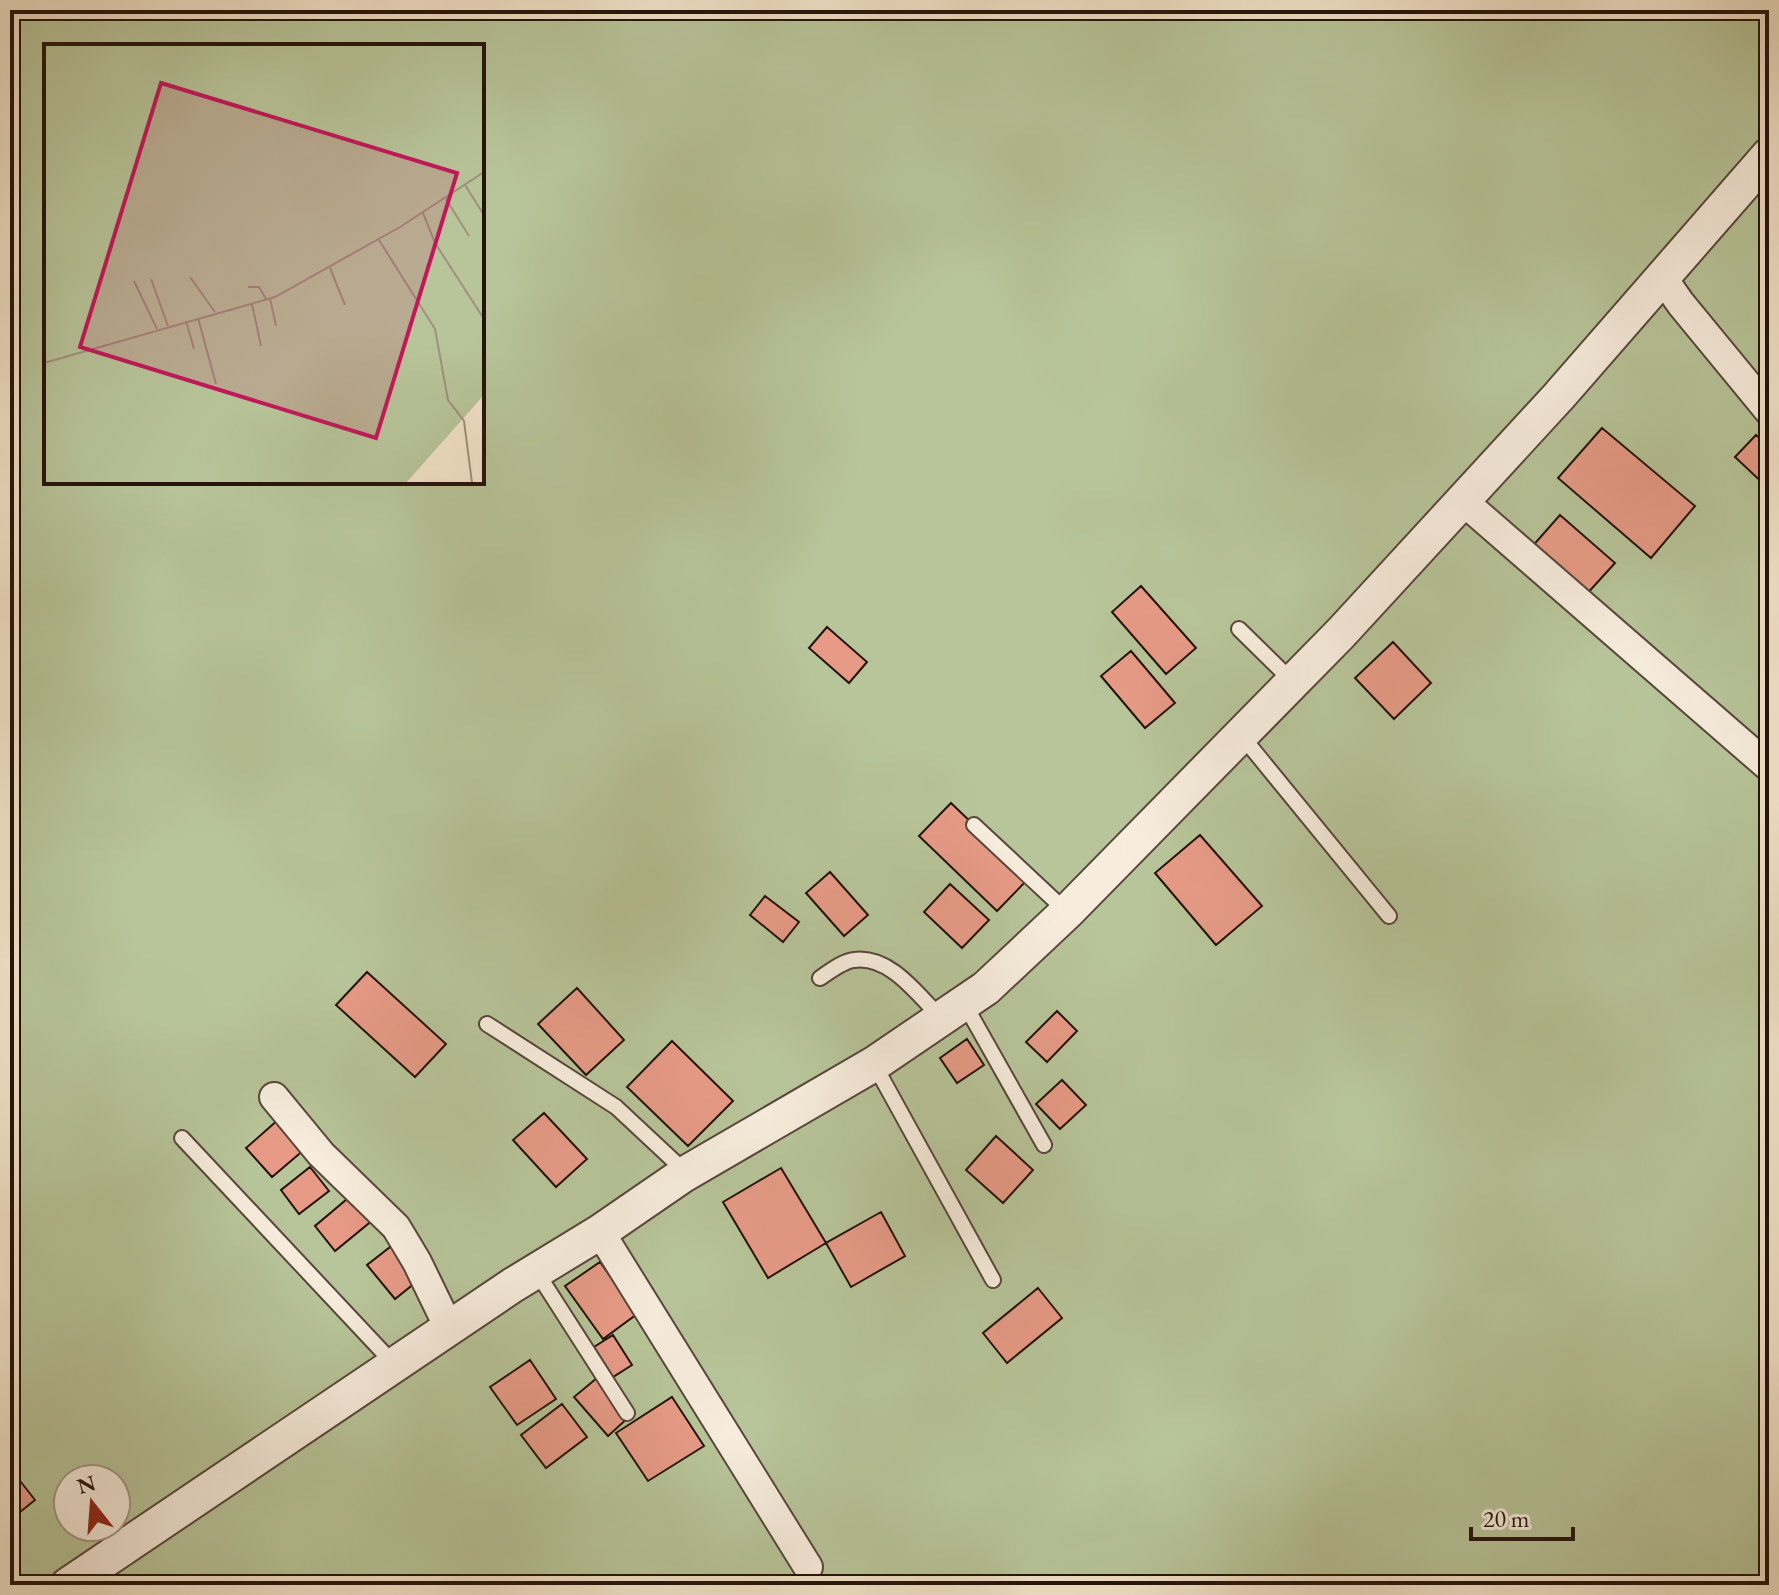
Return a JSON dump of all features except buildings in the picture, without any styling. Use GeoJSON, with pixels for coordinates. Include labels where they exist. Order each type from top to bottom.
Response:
{"type":"FeatureCollection","features":[{"type":"Feature","properties":{"kind":"street"},"geometry":{"type":"LineString","coordinates":[[68,1585],[535,1271],[600,1232],[683,1175],[874,1064],[986,988],[1067,912],[1293,682],[1463,501],[1767,161]]}},
{"type":"Feature","properties":{"kind":"street"},"geometry":{"type":"LineString","coordinates":[[1662,277],[1769,411]]}},
{"type":"Feature","properties":{"kind":"street"},"geometry":{"type":"LineString","coordinates":[[1463,501],[1769,767]]}},
{"type":"Feature","properties":{"kind":"street"},"geometry":{"type":"LineString","coordinates":[[274,1097],[321,1154],[396,1227],[449,1328]]}},
{"type":"Feature","properties":{"kind":"street"},"geometry":{"type":"LineString","coordinates":[[600,1232],[808,1567]]}},
{"type":"Feature","properties":{"kind":"lane"},"geometry":{"type":"LineString","coordinates":[[1239,629],[1293,682]]}},
{"type":"Feature","properties":{"kind":"lane"},"geometry":{"type":"LineString","coordinates":[[1241,735],[1389,916]]}},
{"type":"Feature","properties":{"kind":"lane"},"geometry":{"type":"LineString","coordinates":[[974,825],[1067,912]]}},
{"type":"Feature","properties":{"kind":"lane"},"geometry":{"type":"LineString","coordinates":[[820,978],[853,960],[881,963],[910,986],[952,1010],[1044,1145]]}},
{"type":"Feature","properties":{"kind":"lane"},"geometry":{"type":"LineString","coordinates":[[487,1024],[616,1107],[676,1163],[683,1175]]}},
{"type":"Feature","properties":{"kind":"lane"},"geometry":{"type":"LineString","coordinates":[[874,1064],[993,1280]]}},
{"type":"Feature","properties":{"kind":"lane"},"geometry":{"type":"LineString","coordinates":[[182,1138],[394,1364]]}},
{"type":"Feature","properties":{"kind":"lane"},"geometry":{"type":"LineString","coordinates":[[535,1271],[627,1413]]}},
{"type":"Feature","properties":{"kind":"green space"},"geometry":{"type":"Polygon","coordinates":[[[10,10],[1769,10],[1769,1585],[10,1585],[10,10]]]}}]}
